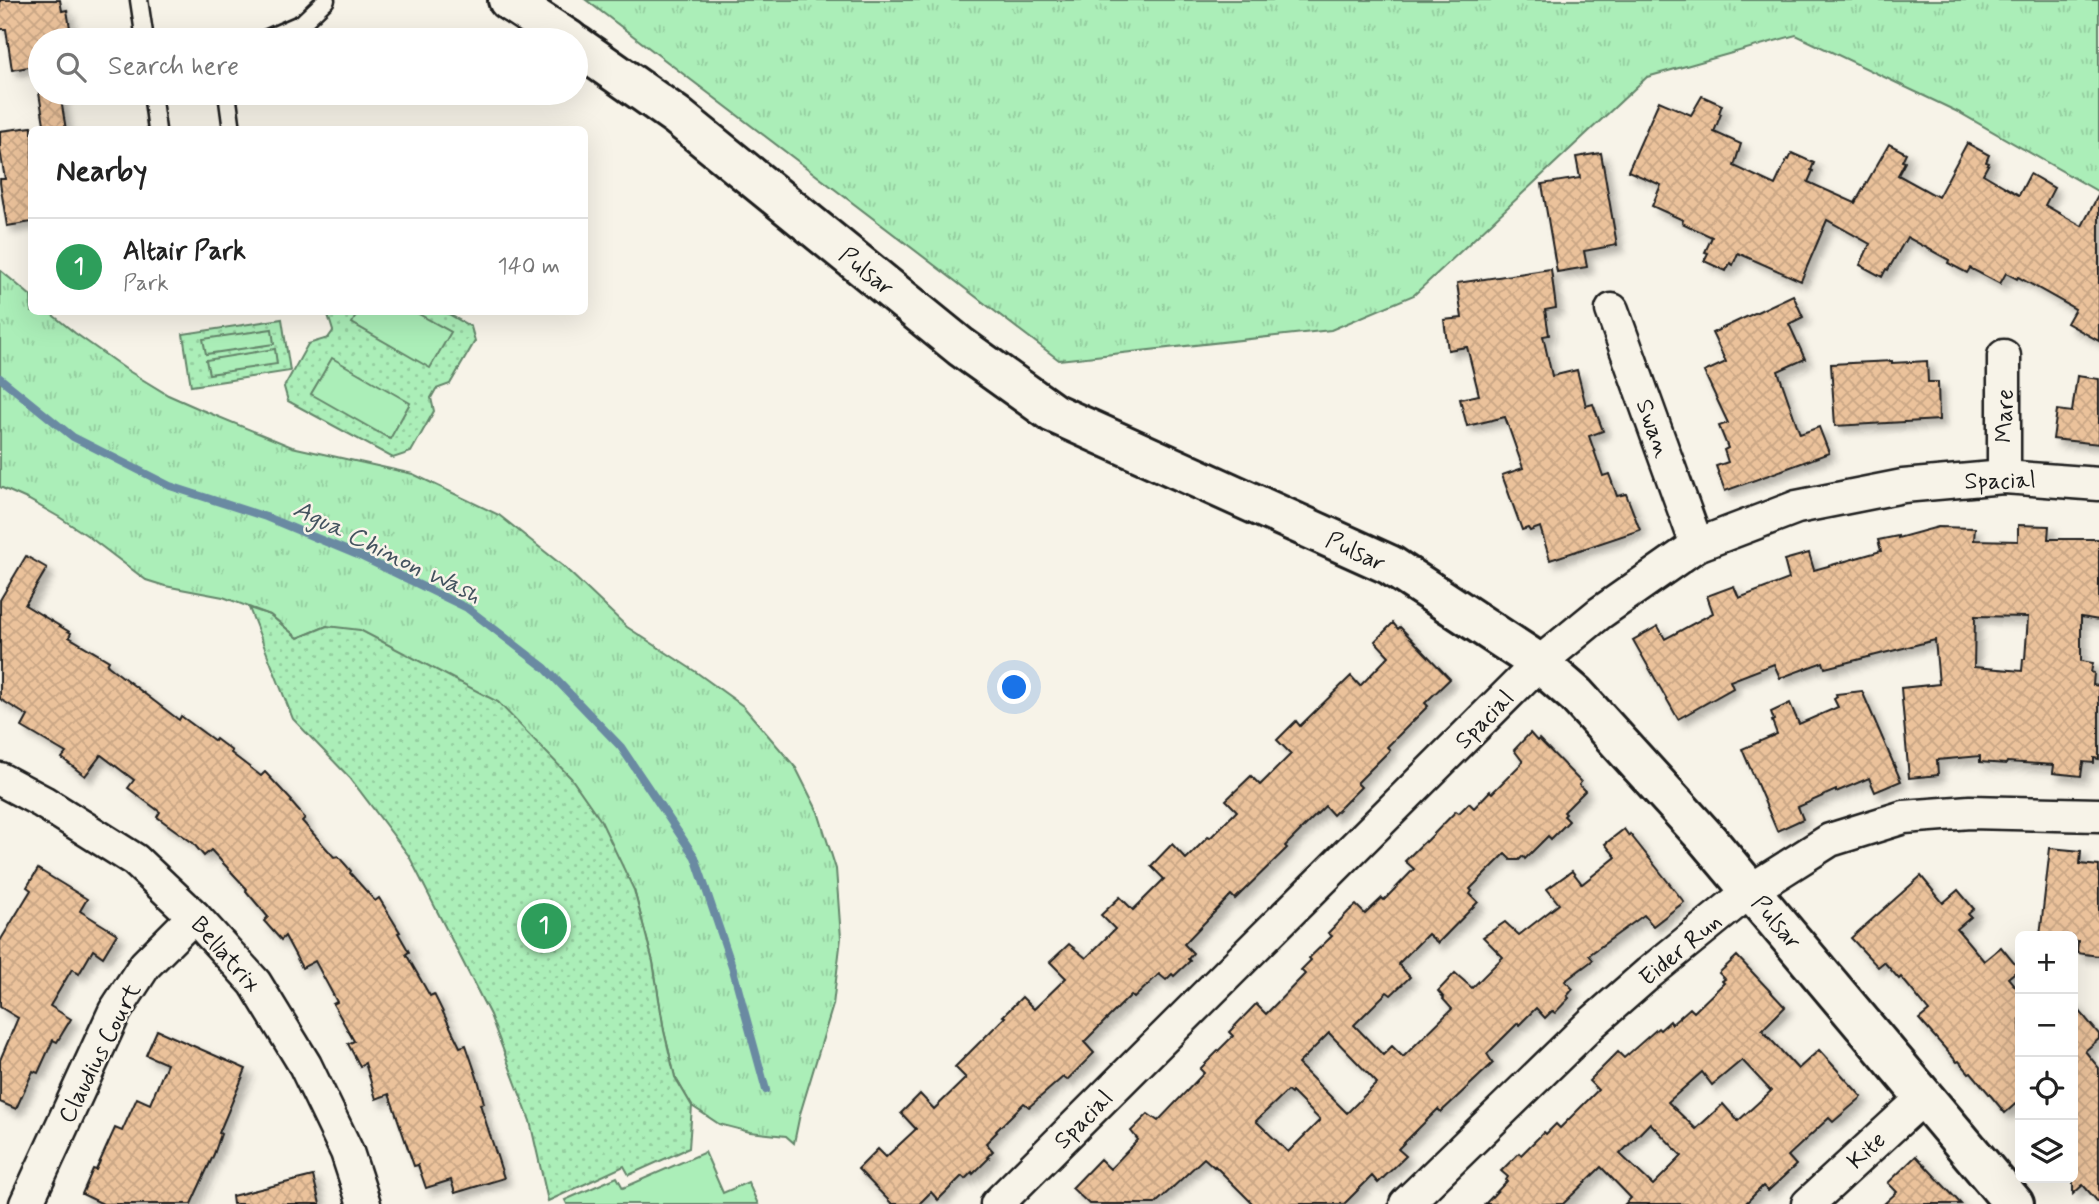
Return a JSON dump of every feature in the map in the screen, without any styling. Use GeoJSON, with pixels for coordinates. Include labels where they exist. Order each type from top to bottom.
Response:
{"type":"FeatureCollection","features":[{"type":"Feature","properties":{"kind":"street"},"geometry":{"type":"LineString","coordinates":[[508,0],[551,28]]}},
{"type":"Feature","properties":{"kind":"street","name":"Pulsar"},"geometry":{"type":"LineString","coordinates":[[588,53],[677,116],[961,347],[1053,413],[1390,565],[1539,663],[1576,695],[1706,838],[2014,1204]]}},
{"type":"Feature","properties":{"kind":"street","name":"Swan"},"geometry":{"type":"LineString","coordinates":[[1612,310],[1697,545]]}},
{"type":"Feature","properties":{"kind":"street","name":"Mare"},"geometry":{"type":"LineString","coordinates":[[2004,356],[2004,477]]}},
{"type":"Feature","properties":{"kind":"street","name":"Spacial"},"geometry":{"type":"LineString","coordinates":[[1013,1199],[1539,663],[1600,613],[1697,545],[1797,507],[1903,486],[2004,477],[2099,484]]}},
{"type":"Feature","properties":{"kind":"street","name":"Bellatrix"},"geometry":{"type":"LineString","coordinates":[[0,779],[43,802],[135,860],[194,916],[255,983],[305,1065],[347,1152],[364,1204]]}},
{"type":"Feature","properties":{"kind":"street","name":"Eider Run"},"geometry":{"type":"LineString","coordinates":[[1406,1204],[1592,1023],[1649,973],[1751,890],[1830,840],[1904,817],[1970,812],[2099,815]]}},
{"type":"Feature","properties":{"kind":"street","name":"Claudius Court"},"geometry":{"type":"LineString","coordinates":[[26,1204],[115,1011],[145,965],[194,916]]}},
{"type":"Feature","properties":{"kind":"street","name":"Kite"},"geometry":{"type":"LineString","coordinates":[[1808,1204],[1924,1097]]}},
{"type":"Feature","properties":{"kind":"lane"},"geometry":{"type":"LineString","coordinates":[[139,0],[143,28]]}},
{"type":"Feature","properties":{"kind":"lane"},"geometry":{"type":"LineString","coordinates":[[291,28],[302,23],[326,0]]}},
{"type":"Feature","properties":{"kind":"lane"},"geometry":{"type":"LineString","coordinates":[[154,105],[156,126]]}},
{"type":"Feature","properties":{"kind":"lane"},"geometry":{"type":"LineString","coordinates":[[229,105],[231,126]]}},
{"type":"Feature","properties":{"kind":"green space"},"geometry":{"type":"Polygon","coordinates":[[[586,0],[2099,0],[2099,192],[1960,113],[1796,35],[1647,77],[1414,295],[1331,330],[1059,360],[586,0]]]}},
{"type":"Feature","properties":{"kind":"green space"},"geometry":{"type":"Polygon","coordinates":[[[0,270],[28,293],[28,315],[53,315],[127,370],[168,395],[292,447],[413,474],[499,515],[563,566],[627,627],[743,706],[796,768],[818,812],[836,869],[841,938],[833,1005],[800,1114],[794,1143],[786,1136],[750,1132],[719,1124],[692,1106],[675,1077],[664,1031],[653,962],[634,890],[327,626],[298,638],[270,615],[223,597],[146,580],[59,517],[0,487],[0,270]]]}},
{"type":"Feature","properties":{"kind":"green space"},"geometry":{"type":"Polygon","coordinates":[[[328,315],[450,315],[471,327],[475,341],[450,384],[436,389],[431,398],[434,411],[411,452],[393,458],[288,401],[284,387],[308,344],[328,338],[333,331],[328,315]]]}},
{"type":"Feature","properties":{"kind":"green space"},"geometry":{"type":"Polygon","coordinates":[[[356,315],[420,315],[451,332],[430,368],[352,323],[356,315]]]}},
{"type":"Feature","properties":{"kind":"green space"},"geometry":{"type":"Polygon","coordinates":[[[282,319],[290,371],[191,386],[183,334],[282,319]]]}},
{"type":"Feature","properties":{"kind":"green space"},"geometry":{"type":"Polygon","coordinates":[[[272,329],[274,344],[206,354],[203,339],[272,329]]]}},
{"type":"Feature","properties":{"kind":"green space"},"geometry":{"type":"Polygon","coordinates":[[[275,349],[277,364],[209,374],[206,360],[275,349]]]}},
{"type":"Feature","properties":{"kind":"green space"},"geometry":{"type":"Polygon","coordinates":[[[332,358],[410,403],[390,439],[311,394],[332,358]]]}},
{"type":"Feature","properties":{"kind":"green space"},"geometry":{"type":"Polygon","coordinates":[[[249,608],[270,615],[298,638],[327,626],[360,630],[498,702],[571,778],[601,821],[634,890],[653,962],[664,1031],[675,1077],[692,1106],[689,1148],[629,1175],[624,1166],[548,1201],[530,1121],[490,1015],[409,856],[350,778],[293,719],[249,608]]]}},
{"type":"Feature","properties":{"kind":"green space"},"geometry":{"type":"Polygon","coordinates":[[[705,1152],[723,1193],[748,1182],[758,1204],[567,1204],[565,1200],[617,1177],[623,1188],[705,1152]]]}},
{"type":"Feature","properties":{"kind":"building"},"geometry":{"type":"Polygon","coordinates":[[[0,0],[60,0],[62,11],[67,10],[70,28],[28,28],[28,67],[12,70],[6,29],[0,29],[0,0]]]}},
{"type":"Feature","properties":{"kind":"building"},"geometry":{"type":"Polygon","coordinates":[[[1702,96],[1722,105],[1714,132],[1741,144],[1734,166],[1775,185],[1792,153],[1814,163],[1808,182],[1855,203],[1889,144],[1906,153],[1902,161],[1905,162],[1898,175],[1938,197],[1967,143],[1989,155],[1986,162],[1989,163],[1983,174],[2019,195],[2030,174],[2054,188],[2045,205],[2082,226],[2099,194],[2099,341],[2067,323],[2075,309],[2018,277],[2017,279],[2006,273],[2000,284],[1970,268],[1967,273],[1907,237],[1882,277],[1860,265],[1870,244],[1827,220],[1801,281],[1738,253],[1733,265],[1730,263],[1726,271],[1704,261],[1712,237],[1652,206],[1661,185],[1628,171],[1659,101],[1691,115],[1702,96]]]}},
{"type":"Feature","properties":{"kind":"building"},"geometry":{"type":"Polygon","coordinates":[[[41,105],[62,105],[65,126],[44,126],[41,105]]]}},
{"type":"Feature","properties":{"kind":"building"},"geometry":{"type":"Polygon","coordinates":[[[28,128],[28,223],[7,226],[0,183],[0,179],[5,179],[0,131],[28,128]]]}},
{"type":"Feature","properties":{"kind":"building"},"geometry":{"type":"Polygon","coordinates":[[[1601,153],[1617,245],[1584,251],[1587,267],[1557,272],[1542,184],[1580,178],[1576,157],[1601,153]]]}},
{"type":"Feature","properties":{"kind":"building"},"geometry":{"type":"Polygon","coordinates":[[[1551,269],[1556,308],[1545,310],[1549,335],[1543,336],[1552,376],[1577,370],[1586,406],[1593,404],[1603,431],[1589,436],[1603,476],[1609,474],[1617,496],[1626,494],[1640,530],[1550,560],[1540,527],[1530,531],[1528,528],[1522,530],[1502,475],[1523,468],[1505,417],[1467,426],[1460,399],[1479,395],[1467,347],[1448,350],[1444,320],[1462,318],[1457,283],[1551,269]]]}},
{"type":"Feature","properties":{"kind":"building"},"geometry":{"type":"Polygon","coordinates":[[[1793,295],[1803,317],[1789,324],[1805,359],[1778,371],[1800,434],[1819,427],[1829,453],[1725,491],[1716,466],[1728,462],[1724,450],[1728,448],[1719,426],[1728,423],[1704,372],[1726,362],[1712,333],[1793,295]]]}},
{"type":"Feature","properties":{"kind":"building"},"geometry":{"type":"Polygon","coordinates":[[[1927,361],[1928,382],[1938,382],[1939,420],[1835,426],[1831,364],[1927,361]]]}},
{"type":"Feature","properties":{"kind":"building"},"geometry":{"type":"Polygon","coordinates":[[[2077,376],[2099,379],[2099,444],[2053,439],[2057,410],[2072,412],[2077,376]]]}},
{"type":"Feature","properties":{"kind":"building"},"geometry":{"type":"Polygon","coordinates":[[[2018,525],[2049,526],[2048,539],[2099,539],[2099,620],[2081,617],[2081,661],[2093,663],[2093,685],[2099,686],[2099,759],[2094,758],[2094,763],[2083,762],[2081,776],[2053,773],[2054,765],[1980,762],[1980,756],[1937,760],[1938,775],[1909,778],[1901,688],[1939,684],[1935,640],[1825,668],[1823,662],[1780,678],[1774,664],[1730,681],[1733,688],[1678,719],[1633,640],[1658,626],[1665,639],[1713,613],[1707,596],[1734,586],[1739,598],[1789,579],[1784,560],[1809,553],[1814,570],[1881,551],[1878,540],[1898,538],[1938,527],[1975,528],[1974,540],[2018,541],[2018,525]],[[1975,616],[1974,667],[2022,671],[2028,617],[1975,616]]]}},
{"type":"Feature","properties":{"kind":"building"},"geometry":{"type":"Polygon","coordinates":[[[26,556],[47,568],[25,605],[71,633],[69,637],[109,661],[107,665],[179,720],[181,716],[215,741],[216,739],[261,776],[265,772],[292,801],[305,818],[302,821],[334,857],[338,856],[375,901],[379,898],[400,932],[398,933],[409,952],[406,954],[430,996],[434,994],[460,1047],[466,1045],[484,1103],[480,1104],[504,1178],[455,1193],[451,1180],[426,1188],[418,1165],[414,1166],[389,1094],[376,1099],[365,1063],[360,1066],[348,1044],[354,1041],[333,1004],[337,1002],[315,961],[302,968],[285,936],[281,940],[264,921],[268,917],[247,889],[211,850],[204,856],[193,843],[157,817],[160,812],[128,788],[134,780],[101,755],[85,776],[62,758],[66,753],[22,727],[28,716],[0,699],[0,600],[26,556]]]}},
{"type":"Feature","properties":{"kind":"building"},"geometry":{"type":"Polygon","coordinates":[[[1393,623],[1450,679],[1425,703],[1428,706],[1387,747],[1390,750],[1357,783],[1361,787],[1333,815],[1325,806],[1235,899],[1231,895],[1184,944],[1193,953],[1188,959],[1190,961],[1174,976],[1172,974],[1166,980],[1159,974],[1134,998],[1131,995],[1084,1042],[1094,1053],[1067,1080],[1063,1077],[1029,1107],[1024,1103],[996,1131],[986,1143],[993,1151],[973,1174],[972,1172],[965,1179],[962,1176],[938,1200],[931,1192],[919,1204],[892,1204],[858,1169],[878,1149],[886,1157],[916,1129],[901,1113],[920,1094],[934,1109],[966,1078],[955,1067],[1022,997],[1034,1009],[1066,978],[1050,962],[1069,944],[1086,958],[1115,929],[1101,915],[1120,897],[1133,910],[1164,879],[1151,866],[1172,844],[1186,859],[1210,838],[1237,811],[1226,800],[1251,776],[1260,785],[1291,754],[1277,740],[1296,721],[1300,726],[1351,676],[1360,686],[1389,656],[1375,641],[1393,623]]]}},
{"type":"Feature","properties":{"kind":"building"},"geometry":{"type":"Polygon","coordinates":[[[1862,691],[1901,781],[1875,792],[1869,778],[1836,790],[1798,807],[1803,819],[1777,831],[1742,749],[1777,734],[1771,712],[1790,703],[1799,724],[1838,707],[1834,699],[1836,694],[1862,691]]]}},
{"type":"Feature","properties":{"kind":"building"},"geometry":{"type":"Polygon","coordinates":[[[1530,733],[1581,782],[1579,785],[1585,791],[1564,812],[1569,821],[1551,839],[1548,836],[1525,859],[1523,856],[1519,860],[1511,860],[1505,854],[1470,889],[1470,894],[1478,902],[1438,943],[1428,934],[1398,964],[1410,977],[1391,995],[1387,992],[1354,1025],[1383,1055],[1392,1046],[1403,1057],[1452,1009],[1438,991],[1455,973],[1472,988],[1503,957],[1483,937],[1505,922],[1519,935],[1559,904],[1547,889],[1572,871],[1582,884],[1616,857],[1605,844],[1624,829],[1684,902],[1653,926],[1644,915],[1589,955],[1593,960],[1565,981],[1573,989],[1567,996],[1569,998],[1555,1013],[1552,1011],[1545,1018],[1536,1008],[1519,1025],[1518,1023],[1487,1054],[1493,1063],[1441,1112],[1438,1109],[1398,1149],[1406,1156],[1378,1183],[1372,1176],[1344,1204],[1253,1204],[1204,1158],[1155,1204],[1089,1204],[1072,1188],[1100,1159],[1110,1169],[1138,1140],[1131,1131],[1148,1114],[1158,1121],[1204,1073],[1200,1069],[1233,1036],[1229,1032],[1256,1004],[1266,1014],[1305,974],[1301,970],[1311,960],[1309,958],[1332,936],[1328,933],[1349,911],[1356,905],[1365,914],[1382,898],[1384,900],[1414,869],[1405,861],[1425,841],[1456,811],[1459,813],[1469,803],[1474,808],[1490,791],[1492,793],[1523,762],[1514,750],[1530,733]],[[1329,1033],[1298,1064],[1347,1113],[1377,1083],[1329,1033]],[[1287,1091],[1256,1121],[1288,1152],[1320,1120],[1292,1092],[1291,1094],[1287,1091]]]}},
{"type":"Feature","properties":{"kind":"building"},"geometry":{"type":"Polygon","coordinates":[[[2050,848],[2081,851],[2080,864],[2099,866],[2099,956],[2078,953],[2078,931],[2041,931],[2050,848]]]}},
{"type":"Feature","properties":{"kind":"building"},"geometry":{"type":"Polygon","coordinates":[[[38,869],[87,899],[80,911],[117,934],[103,957],[93,950],[79,974],[72,969],[50,1006],[71,1019],[57,1042],[53,1040],[38,1073],[33,1071],[16,1109],[0,1102],[0,1060],[18,1018],[0,1007],[0,941],[31,890],[27,887],[38,869]]]}},
{"type":"Feature","properties":{"kind":"building"},"geometry":{"type":"Polygon","coordinates":[[[1921,876],[1943,903],[1958,890],[1974,909],[1968,914],[1971,917],[1957,929],[1984,961],[2001,947],[2015,964],[2015,972],[2008,978],[2015,986],[2015,1104],[2005,1113],[1971,1072],[1957,1062],[1919,1019],[1929,1011],[1901,977],[1899,979],[1884,962],[1878,967],[1851,938],[1921,876]]]}},
{"type":"Feature","properties":{"kind":"building"},"geometry":{"type":"Polygon","coordinates":[[[1737,956],[1785,1007],[1762,1030],[1798,1069],[1819,1050],[1862,1097],[1833,1122],[1829,1118],[1788,1156],[1796,1165],[1768,1191],[1763,1186],[1745,1204],[1625,1204],[1631,1198],[1601,1167],[1563,1204],[1485,1204],[1507,1181],[1508,1177],[1501,1171],[1544,1132],[1546,1134],[1556,1124],[1560,1128],[1598,1090],[1589,1081],[1618,1052],[1624,1058],[1658,1028],[1660,1030],[1670,1021],[1672,1024],[1690,1008],[1694,1012],[1724,983],[1722,981],[1725,979],[1719,973],[1737,956]],[[1742,1060],[1712,1085],[1702,1072],[1668,1102],[1696,1129],[1723,1104],[1738,1121],[1771,1091],[1742,1060]],[[1650,1123],[1620,1154],[1653,1185],[1682,1156],[1650,1123]]]}},
{"type":"Feature","properties":{"kind":"building"},"geometry":{"type":"Polygon","coordinates":[[[2078,1009],[2099,1034],[2099,1039],[2085,1051],[2099,1068],[2099,1203],[2083,1185],[2073,1194],[2073,1183],[2078,1183],[2078,1009]]]}},
{"type":"Feature","properties":{"kind":"building"},"geometry":{"type":"Polygon","coordinates":[[[157,1030],[246,1069],[219,1133],[221,1134],[214,1154],[191,1204],[103,1204],[82,1194],[115,1128],[122,1131],[137,1098],[150,1104],[167,1064],[146,1055],[157,1030]]]}},
{"type":"Feature","properties":{"kind":"building"},"geometry":{"type":"Polygon","coordinates":[[[1916,1156],[1961,1204],[1884,1204],[1897,1192],[1888,1183],[1916,1156]]]}},
{"type":"Feature","properties":{"kind":"building"},"geometry":{"type":"Polygon","coordinates":[[[313,1176],[320,1204],[233,1204],[232,1196],[313,1176]]]}},
{"type":"Feature","properties":{"kind":"waterway","name":"Agua Chinon Wash"},"geometry":{"type":"LineString","coordinates":[[0,378],[73,437],[170,486],[266,517],[360,556],[467,608],[545,668],[621,747],[695,857],[732,966],[766,1090]]}},
{"type":"Feature","properties":{"kind":"place","name":"Altair Park"},"geometry":{"type":"Point","coordinates":[544,926]}}]}
